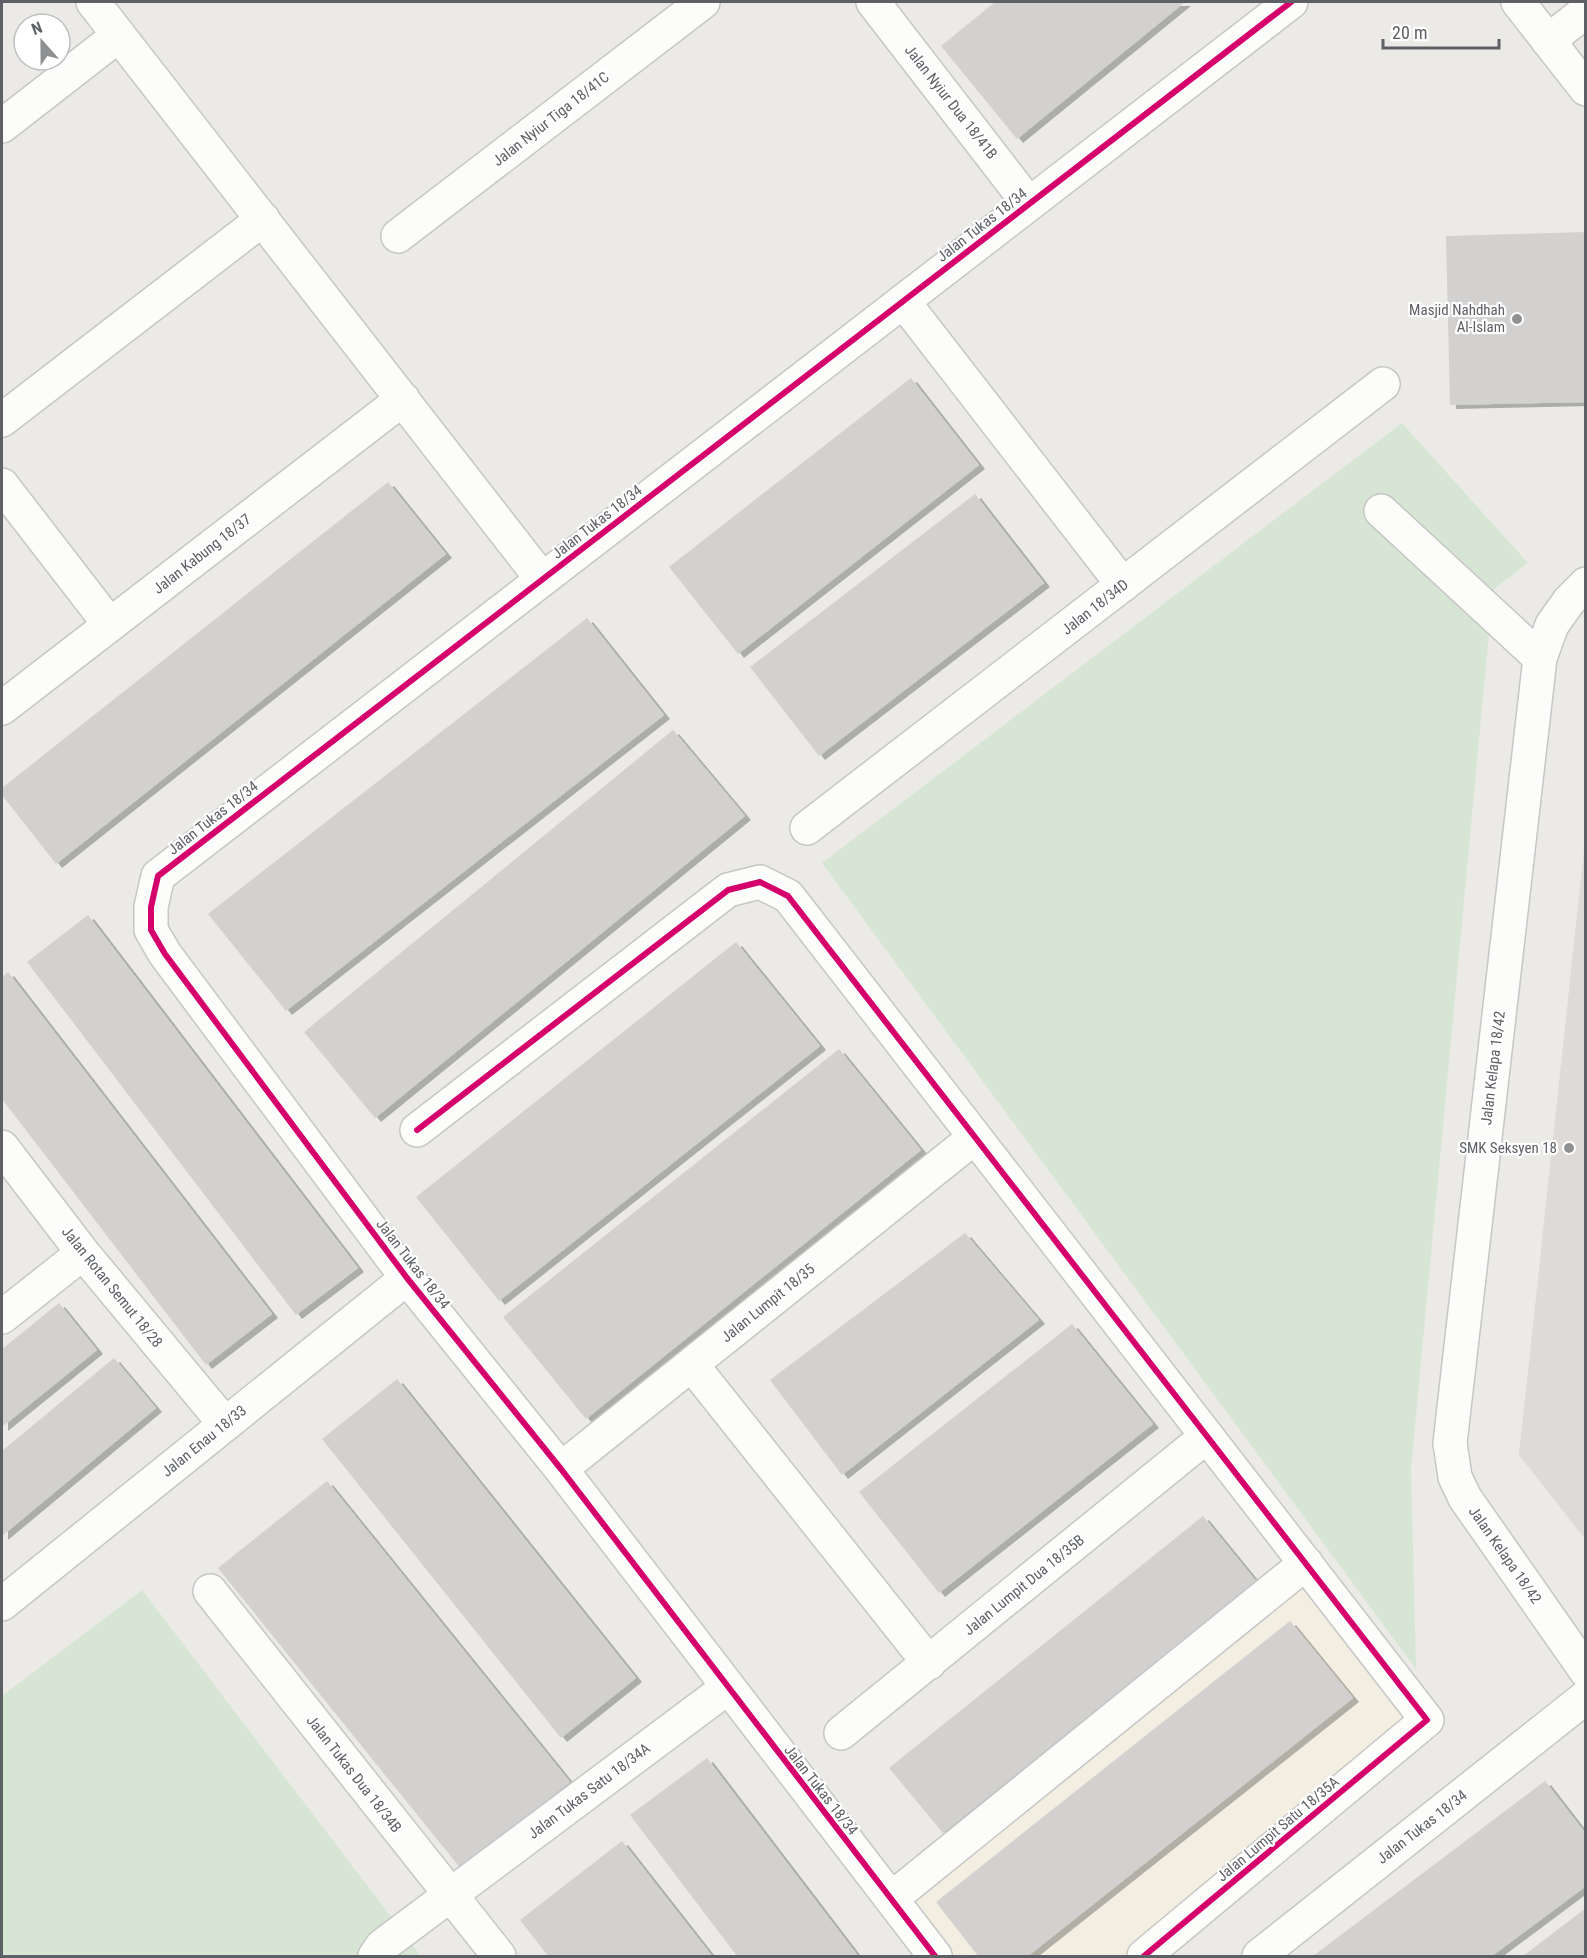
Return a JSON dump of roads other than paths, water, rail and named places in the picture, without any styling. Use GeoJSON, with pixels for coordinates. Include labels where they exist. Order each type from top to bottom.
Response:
{"type":"FeatureCollection","features":[{"type":"Feature","properties":{"kind":"street"},"geometry":{"type":"LineString","coordinates":[[93,2],[542,579]]}},
{"type":"Feature","properties":{"kind":"street","name":"Jalan Nyiur Tiga 18/41C"},"geometry":{"type":"LineString","coordinates":[[398,236],[703,2]]}},
{"type":"Feature","properties":{"kind":"street","name":"Jalan Nyiur Dua 18/41B"},"geometry":{"type":"LineString","coordinates":[[873,2],[1029,204]]}},
{"type":"Feature","properties":{"kind":"street","name":"Jalan Tukas 18/34"},"geometry":{"type":"LineString","coordinates":[[935,1956],[561,1469],[407,1278],[165,954],[151,930],[151,907],[158,876],[1291,2]]}},
{"type":"Feature","properties":{"kind":"street"},"geometry":{"type":"LineString","coordinates":[[1518,2],[1586,89]]}},
{"type":"Feature","properties":{"kind":"street"},"geometry":{"type":"LineString","coordinates":[[1548,41],[1586,11]]}},
{"type":"Feature","properties":{"kind":"street"},"geometry":{"type":"LineString","coordinates":[[2,126],[119,35]]}},
{"type":"Feature","properties":{"kind":"street"},"geometry":{"type":"LineString","coordinates":[[2,420],[263,219]]}},
{"type":"Feature","properties":{"kind":"street"},"geometry":{"type":"LineString","coordinates":[[903,301],[1123,585]]}},
{"type":"Feature","properties":{"kind":"street","name":"Jalan 18/34D"},"geometry":{"type":"LineString","coordinates":[[807,828],[1383,384]]}},
{"type":"Feature","properties":{"kind":"street","name":"Jalan Kabung 18/37"},"geometry":{"type":"LineString","coordinates":[[2,708],[403,399]]}},
{"type":"Feature","properties":{"kind":"street"},"geometry":{"type":"LineString","coordinates":[[2,485],[110,625]]}},
{"type":"Feature","properties":{"kind":"street"},"geometry":{"type":"LineString","coordinates":[[1380,511],[1540,658]]}},
{"type":"Feature","properties":{"kind":"street","name":"Jalan Kelapa 18/42"},"geometry":{"type":"LineString","coordinates":[[1586,584],[1569,601],[1552,625],[1540,658],[1450,1443],[1455,1477],[1465,1498],[1586,1671]]}},
{"type":"Feature","properties":{"kind":"street"},"geometry":{"type":"LineString","coordinates":[[417,1130],[728,890],[760,882],[788,896],[1306,1563],[891,1899]]}},
{"type":"Feature","properties":{"kind":"street","name":"Jalan Lumpit 18/35"},"geometry":{"type":"LineString","coordinates":[[561,1469],[975,1137]]}},
{"type":"Feature","properties":{"kind":"street","name":"Jalan Rotan Semut 18/28"},"geometry":{"type":"LineString","coordinates":[[2,1147],[83,1253],[225,1424]]}},
{"type":"Feature","properties":{"kind":"street"},"geometry":{"type":"LineString","coordinates":[[2,1317],[83,1253]]}},
{"type":"Feature","properties":{"kind":"street","name":"Jalan Enau 18/33"},"geometry":{"type":"LineString","coordinates":[[2,1604],[407,1278]]}},
{"type":"Feature","properties":{"kind":"street"},"geometry":{"type":"LineString","coordinates":[[692,1365],[929,1663]]}},
{"type":"Feature","properties":{"kind":"street","name":"Jalan Lumpit Dua 18/35B"},"geometry":{"type":"LineString","coordinates":[[841,1733],[1207,1436]]}},
{"type":"Feature","properties":{"kind":"street","name":"Jalan Lumpit Satu 18/35A"},"geometry":{"type":"LineString","coordinates":[[1144,1956],[1427,1720],[1306,1563]]}},
{"type":"Feature","properties":{"kind":"street","name":"Jalan Tukas Dua 18/34B"},"geometry":{"type":"LineString","coordinates":[[210,1591],[499,1956]]}},
{"type":"Feature","properties":{"kind":"street","name":"Jalan Tukas Satu 18/34A"},"geometry":{"type":"LineString","coordinates":[[375,1956],[382,1946],[727,1688]]}},
{"type":"Feature","properties":{"kind":"street","name":"Jalan Tukas 18/34"},"geometry":{"type":"LineString","coordinates":[[1259,1956],[1586,1697]]}},
{"type":"Feature","properties":{"kind":"place","name":"Masjid Nahdhah Al-Islam"},"geometry":{"type":"Point","coordinates":[1517,319]}},
{"type":"Feature","properties":{"kind":"place","name":"SMK Seksyen 18"},"geometry":{"type":"Point","coordinates":[1569,1148]}}]}
